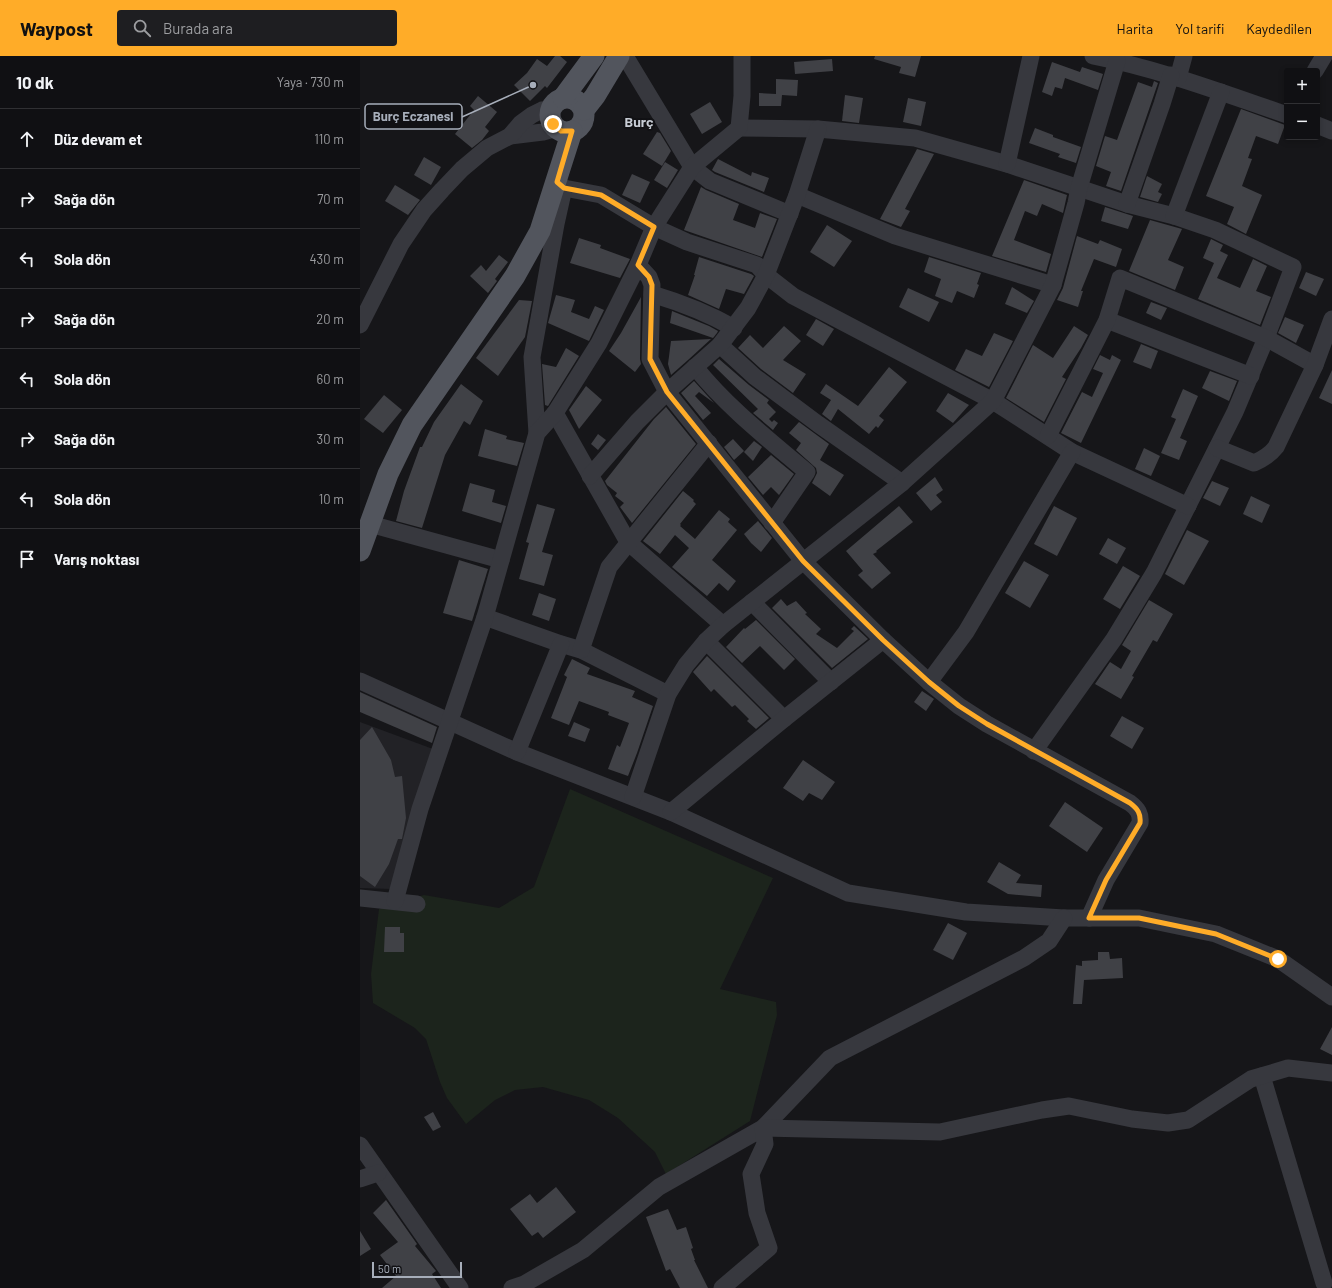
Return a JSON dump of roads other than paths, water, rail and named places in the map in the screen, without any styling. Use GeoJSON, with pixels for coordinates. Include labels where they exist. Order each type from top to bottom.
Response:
{"type":"FeatureCollection","features":[{"type":"Feature","properties":{"kind":"main road"},"geometry":{"type":"LineString","coordinates":[[584,110],[595,96],[619,56]]}},
{"type":"Feature","properties":{"kind":"main road"},"geometry":{"type":"LineString","coordinates":[[564,130],[551,119],[557,103],[588,58]]}},
{"type":"Feature","properties":{"kind":"main road"},"geometry":{"type":"LineString","coordinates":[[557,103],[568,97],[578,101],[584,110],[585,115],[581,125],[564,130]]}},
{"type":"Feature","properties":{"kind":"main road"},"geometry":{"type":"LineString","coordinates":[[360,551],[388,474],[412,425],[515,276],[540,231],[560,185],[564,130]]}},
{"type":"Feature","properties":{"kind":"street"},"geometry":{"type":"LineString","coordinates":[[625,56],[692,166],[710,181],[790,214]]}},
{"type":"Feature","properties":{"kind":"street"},"geometry":{"type":"LineString","coordinates":[[739,128],[742,96],[742,56]]}},
{"type":"Feature","properties":{"kind":"street"},"geometry":{"type":"LineString","coordinates":[[1007,164],[1031,56]]}},
{"type":"Feature","properties":{"kind":"street"},"geometry":{"type":"LineString","coordinates":[[1093,56],[1174,76],[1284,114]]}},
{"type":"Feature","properties":{"kind":"street"},"geometry":{"type":"LineString","coordinates":[[1127,204],[1174,76],[1184,56]]}},
{"type":"Feature","properties":{"kind":"street"},"geometry":{"type":"LineString","coordinates":[[1317,68],[1324,56]]}},
{"type":"Feature","properties":{"kind":"street"},"geometry":{"type":"LineString","coordinates":[[588,58],[606,77]]}},
{"type":"Feature","properties":{"kind":"street"},"geometry":{"type":"LineString","coordinates":[[633,797],[668,694],[686,665],[706,641],[723,625],[902,483],[993,401],[1053,285],[1079,188],[1117,61]]}},
{"type":"Feature","properties":{"kind":"street"},"geometry":{"type":"LineString","coordinates":[[1174,216],[1221,92]]}},
{"type":"Feature","properties":{"kind":"street"},"geometry":{"type":"LineString","coordinates":[[360,326],[401,244],[424,210],[462,169],[488,148],[510,136],[521,123],[532,115],[557,103]]}},
{"type":"Feature","properties":{"kind":"street"},"geometry":{"type":"LineString","coordinates":[[1320,126],[1332,131]]}},
{"type":"Feature","properties":{"kind":"street"},"geometry":{"type":"LineString","coordinates":[[537,433],[555,413],[599,343],[638,265],[654,227],[692,166],[739,128],[818,129],[915,138],[1007,164],[1127,204],[1174,216],[1215,230],[1292,267],[1266,338],[1250,376],[1217,448],[1154,573],[1114,639],[1034,751]]}},
{"type":"Feature","properties":{"kind":"street"},"geometry":{"type":"LineString","coordinates":[[590,476],[637,422],[667,392],[720,345],[748,308],[766,275],[790,214],[818,129]]}},
{"type":"Feature","properties":{"kind":"street"},"geometry":{"type":"LineString","coordinates":[[510,136],[564,130]]}},
{"type":"Feature","properties":{"kind":"street"},"geometry":{"type":"LineString","coordinates":[[394,901],[420,809],[485,617],[537,433],[532,357],[556,224],[560,185],[601,195],[654,227],[687,242],[757,265],[766,275],[794,296],[993,401],[1072,452],[1188,506]]}},
{"type":"Feature","properties":{"kind":"street"},"geometry":{"type":"LineString","coordinates":[[797,195],[895,236],[1053,285]]}},
{"type":"Feature","properties":{"kind":"street"},"geometry":{"type":"LineString","coordinates":[[638,265],[649,277],[652,285],[650,359],[667,392],[803,561],[883,640],[929,682],[959,706],[1034,751],[1137,808],[1141,816],[1140,823],[1106,880],[1089,918]]}},
{"type":"Feature","properties":{"kind":"street"},"geometry":{"type":"LineString","coordinates":[[1048,436],[1107,320],[1120,278],[1266,338],[1315,365]]}},
{"type":"Feature","properties":{"kind":"street"},"geometry":{"type":"LineString","coordinates":[[652,294],[684,304],[734,328]]}},
{"type":"Feature","properties":{"kind":"street"},"geometry":{"type":"LineString","coordinates":[[1217,448],[1254,463],[1267,457],[1276,447],[1315,365],[1332,319]]}},
{"type":"Feature","properties":{"kind":"street"},"geometry":{"type":"LineString","coordinates":[[1107,320],[1250,376]]}},
{"type":"Feature","properties":{"kind":"street"},"geometry":{"type":"LineString","coordinates":[[720,345],[755,377],[818,424],[902,483]]}},
{"type":"Feature","properties":{"kind":"street"},"geometry":{"type":"LineString","coordinates":[[695,367],[726,402],[807,472],[772,523]]}},
{"type":"Feature","properties":{"kind":"street"},"geometry":{"type":"LineString","coordinates":[[555,413],[628,542],[723,625]]}},
{"type":"Feature","properties":{"kind":"street"},"geometry":{"type":"LineString","coordinates":[[581,650],[609,567],[709,443]]}},
{"type":"Feature","properties":{"kind":"street"},"geometry":{"type":"LineString","coordinates":[[929,682],[966,632],[1072,452]]}},
{"type":"Feature","properties":{"kind":"street"},"geometry":{"type":"LineString","coordinates":[[370,524],[501,560]]}},
{"type":"Feature","properties":{"kind":"street"},"geometry":{"type":"LineString","coordinates":[[752,602],[831,682]]}},
{"type":"Feature","properties":{"kind":"street"},"geometry":{"type":"LineString","coordinates":[[485,617],[581,650],[668,694]]}},
{"type":"Feature","properties":{"kind":"street"},"geometry":{"type":"LineString","coordinates":[[671,812],[883,640]]}},
{"type":"Feature","properties":{"kind":"street"},"geometry":{"type":"LineString","coordinates":[[706,641],[784,719]]}},
{"type":"Feature","properties":{"kind":"street"},"geometry":{"type":"LineString","coordinates":[[517,752],[561,644]]}},
{"type":"Feature","properties":{"kind":"street"},"geometry":{"type":"LineString","coordinates":[[360,682],[517,752],[671,812],[848,893],[966,912],[1064,918],[1139,918],[1216,934],[1278,959],[1332,997]]}},
{"type":"Feature","properties":{"kind":"street"},"geometry":{"type":"LineString","coordinates":[[360,898],[417,904]]}},
{"type":"Feature","properties":{"kind":"street"},"geometry":{"type":"LineString","coordinates":[[512,1288],[524,1284],[583,1250],[659,1187],[763,1128],[830,1058],[1024,958],[1049,941],[1064,918]]}},
{"type":"Feature","properties":{"kind":"street"},"geometry":{"type":"LineString","coordinates":[[763,1128],[940,1132],[1042,1110],[1069,1106],[1132,1119],[1168,1123],[1188,1120],[1251,1079],[1288,1068],[1332,1073]]}},
{"type":"Feature","properties":{"kind":"street"},"geometry":{"type":"LineString","coordinates":[[1262,1076],[1324,1283]]}},
{"type":"Feature","properties":{"kind":"street"},"geometry":{"type":"LineString","coordinates":[[722,1288],[769,1248],[757,1213],[751,1174],[765,1144],[763,1128]]}},
{"type":"Feature","properties":{"kind":"street"},"geometry":{"type":"LineString","coordinates":[[360,1145],[378,1173],[460,1288]]}},
{"type":"Feature","properties":{"kind":"street"},"geometry":{"type":"LineString","coordinates":[[360,1179],[378,1173]]}},
{"type":"Feature","properties":{"kind":"place","name":"Burç Eczanesi"},"geometry":{"type":"Point","coordinates":[533,85]}},
{"type":"Feature","properties":{"kind":"district","name":"Burç"},"geometry":{"type":"Point","coordinates":[639,122]}}]}
